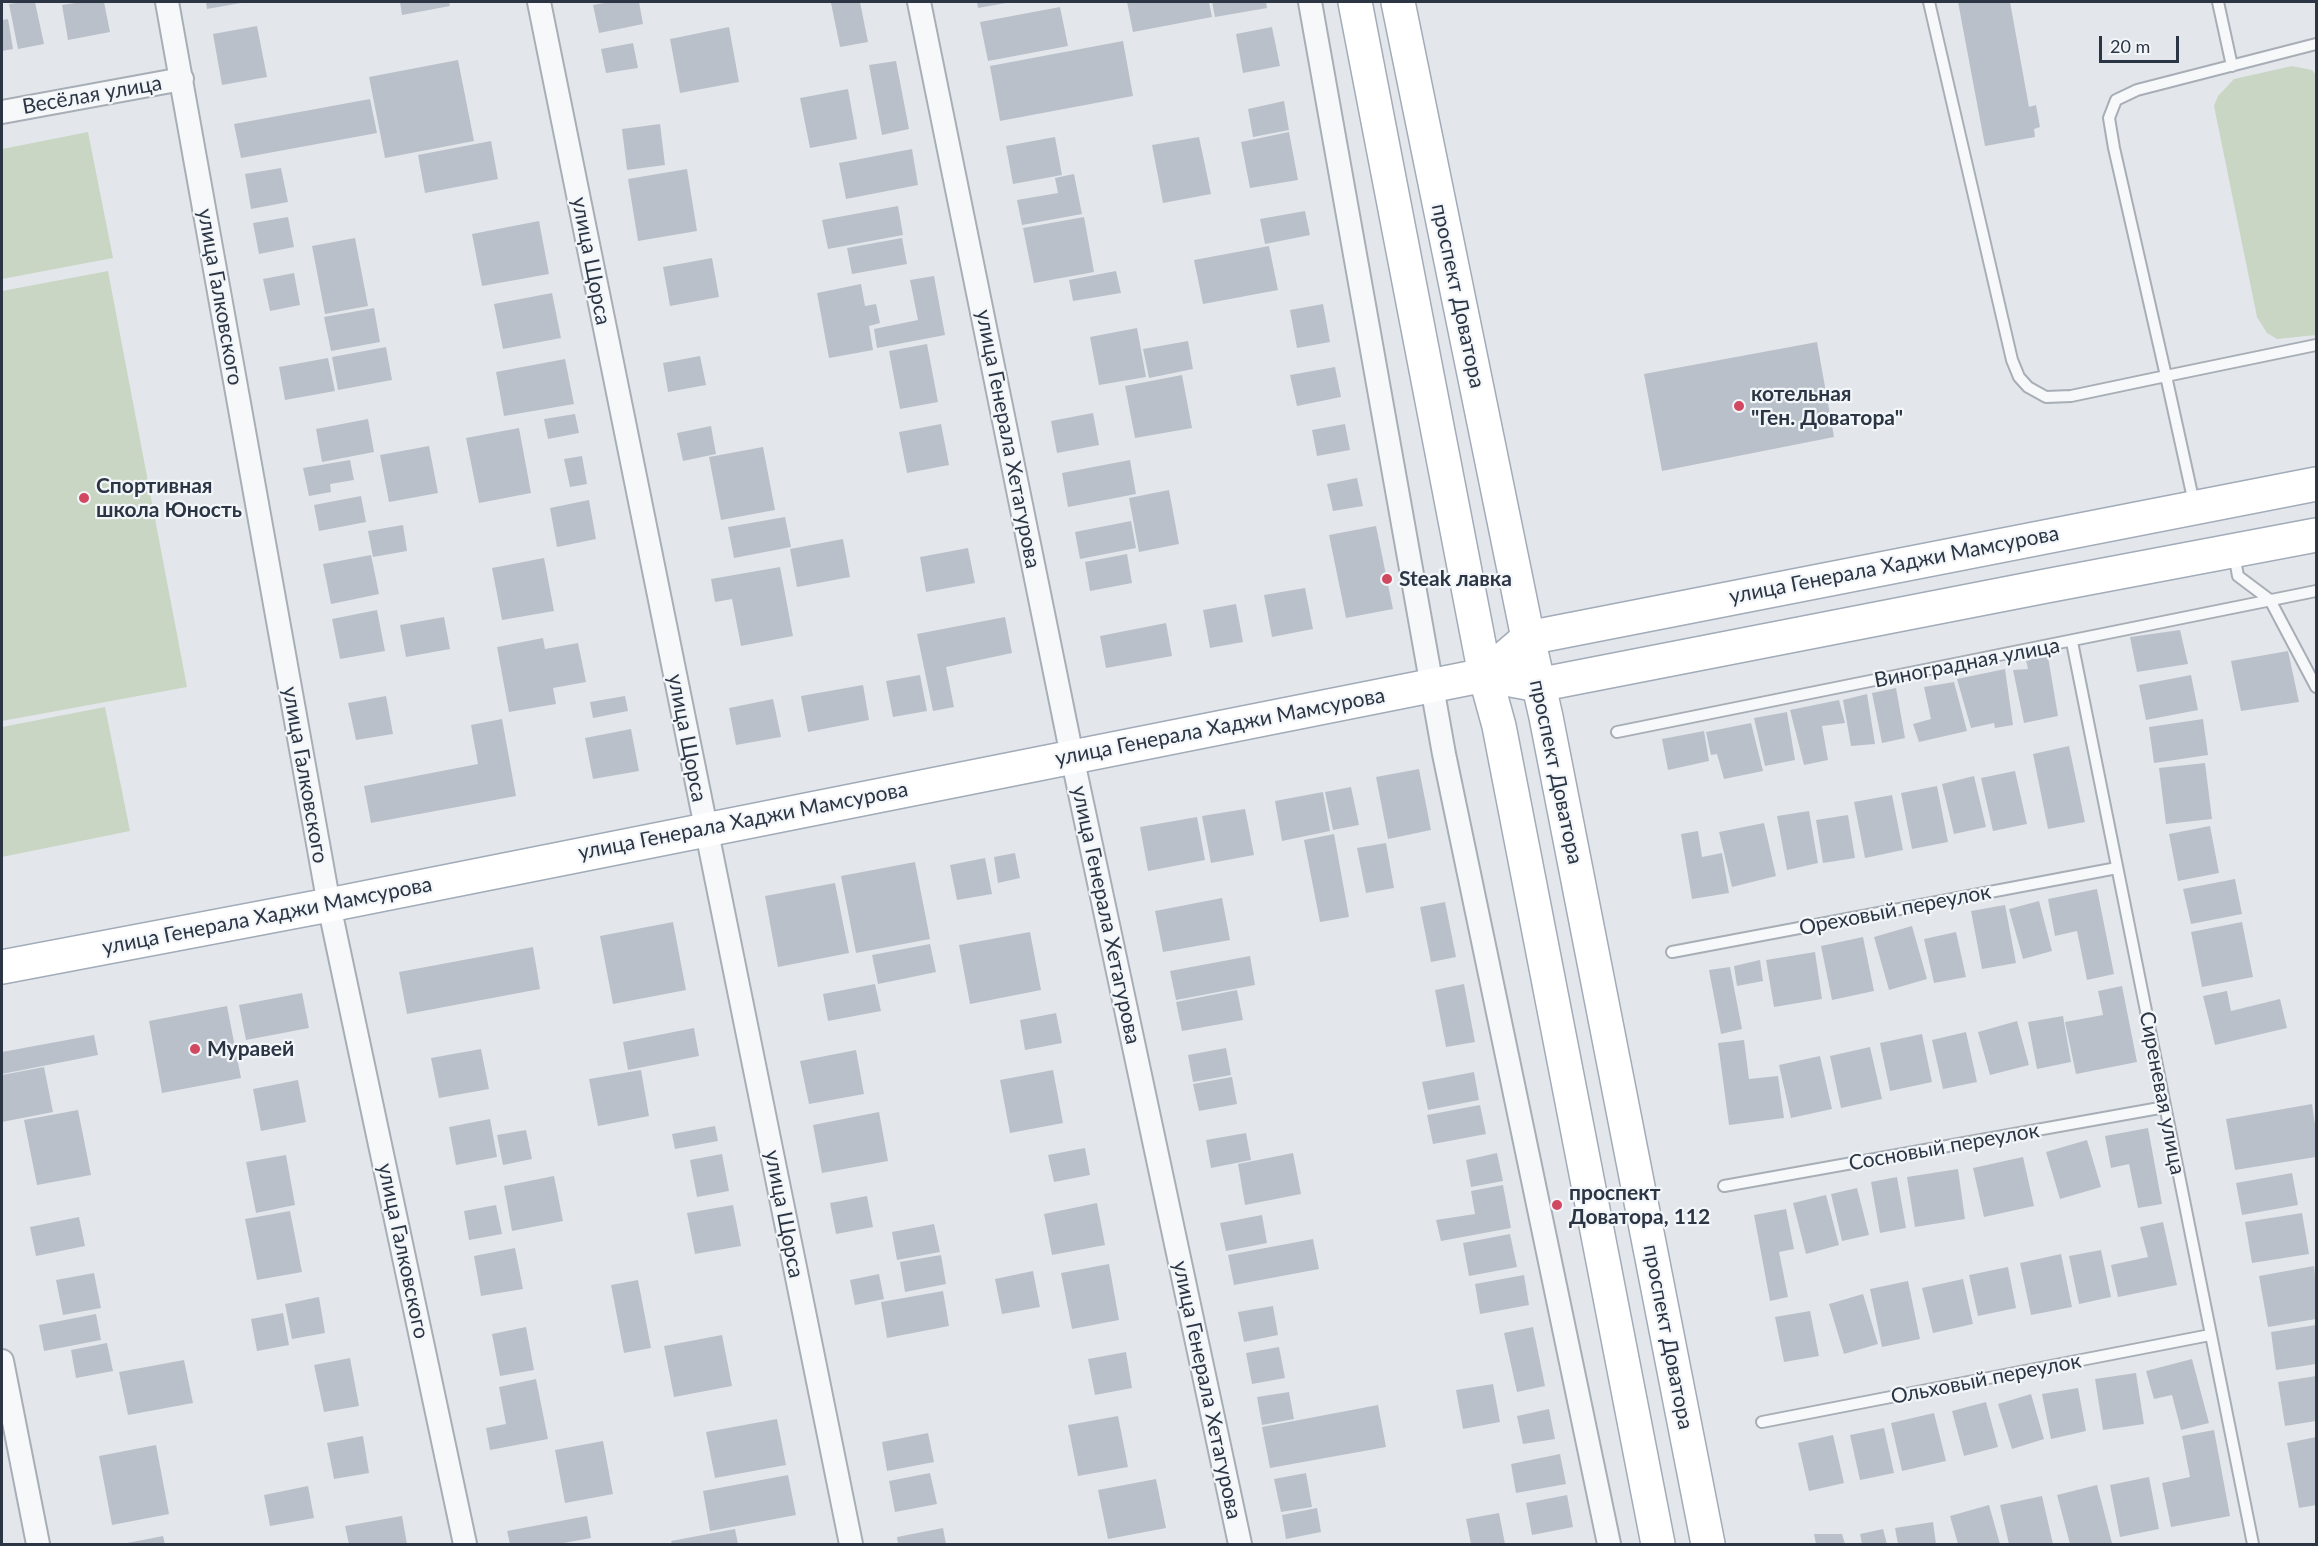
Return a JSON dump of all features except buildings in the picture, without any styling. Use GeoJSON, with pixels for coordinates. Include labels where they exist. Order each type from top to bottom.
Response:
{"type":"FeatureCollection","features":[{"type":"Feature","properties":{"kind":"main road","name":"проспект Доватора"},"geometry":{"type":"LineString","coordinates":[[1355,2],[1485,675],[1499,726],[1658,1545]]}},
{"type":"Feature","properties":{"kind":"main road","name":"проспект Доватора"},"geometry":{"type":"LineString","coordinates":[[1398,2],[1546,717],[1708,1545]]}},
{"type":"Feature","properties":{"kind":"main road","name":"улица Генерала Хаджи Мамсурова"},"geometry":{"type":"LineString","coordinates":[[1485,675],[1528,638],[2316,484]]}},
{"type":"Feature","properties":{"kind":"main road","name":"улица Генерала Хаджи Мамсурова"},"geometry":{"type":"LineString","coordinates":[[2,967],[1485,675],[1538,685],[2316,535]]}},
{"type":"Feature","properties":{"kind":"main road"},"geometry":{"type":"LineString","coordinates":[[2036,537],[2046,586]]}},
{"type":"Feature","properties":{"kind":"street","name":"улица Галковского"},"geometry":{"type":"LineString","coordinates":[[167,2],[329,904],[465,1545]]}},
{"type":"Feature","properties":{"kind":"street","name":"улица Щорса"},"geometry":{"type":"LineString","coordinates":[[539,2],[851,1545]]}},
{"type":"Feature","properties":{"kind":"street","name":"улица Генерала Хетагурова"},"geometry":{"type":"LineString","coordinates":[[919,2],[1072,756],[1240,1545]]}},
{"type":"Feature","properties":{"kind":"street"},"geometry":{"type":"LineString","coordinates":[[1310,2],[1431,686],[1609,1545]]}},
{"type":"Feature","properties":{"kind":"street","name":"Весёлая улица"},"geometry":{"type":"LineString","coordinates":[[2,112],[182,79]]}},
{"type":"Feature","properties":{"kind":"street"},"geometry":{"type":"LineString","coordinates":[[2,1361],[38,1545]]}},
{"type":"Feature","properties":{"kind":"lane"},"geometry":{"type":"LineString","coordinates":[[1929,2],[2012,360],[2019,377],[2028,387],[2046,397],[2071,396],[2316,345]]}},
{"type":"Feature","properties":{"kind":"lane"},"geometry":{"type":"LineString","coordinates":[[2218,2],[2232,66]]}},
{"type":"Feature","properties":{"kind":"lane"},"geometry":{"type":"LineString","coordinates":[[2194,507],[2109,118],[2116,100],[2137,90],[2316,44]]}},
{"type":"Feature","properties":{"kind":"lane"},"geometry":{"type":"LineString","coordinates":[[2234,551],[2238,576],[2270,600],[2316,687]]}},
{"type":"Feature","properties":{"kind":"lane","name":"Виноградная улица"},"geometry":{"type":"LineString","coordinates":[[1617,732],[2316,591]]}},
{"type":"Feature","properties":{"kind":"lane","name":"Сиреневая улица"},"geometry":{"type":"LineString","coordinates":[[2072,642],[2253,1545]]}},
{"type":"Feature","properties":{"kind":"lane","name":"Ореховый переулок"},"geometry":{"type":"LineString","coordinates":[[1672,952],[2117,868]]}},
{"type":"Feature","properties":{"kind":"lane","name":"Сосновый переулок"},"geometry":{"type":"LineString","coordinates":[[1724,1186],[2165,1107]]}},
{"type":"Feature","properties":{"kind":"lane","name":"Ольховый переулок"},"geometry":{"type":"LineString","coordinates":[[1762,1422],[2210,1335]]}},
{"type":"Feature","properties":{"kind":"green space"},"geometry":{"type":"Polygon","coordinates":[[[2292,66],[2312,70],[2316,75],[2316,335],[2277,339],[2267,333],[2257,317],[2214,106],[2218,96],[2234,79],[2292,66]]]}},
{"type":"Feature","properties":{"kind":"green space"},"geometry":{"type":"Polygon","coordinates":[[[88,132],[113,258],[2,279],[2,149],[88,132]]]}},
{"type":"Feature","properties":{"kind":"green space"},"geometry":{"type":"Polygon","coordinates":[[[108,271],[187,687],[2,721],[2,291],[108,271]]]}},
{"type":"Feature","properties":{"kind":"green space"},"geometry":{"type":"Polygon","coordinates":[[[105,707],[130,831],[2,857],[2,727],[105,707]]]}},
{"type":"Feature","properties":{"kind":"place","name":"котельная \"Ген. Доватора\""},"geometry":{"type":"Point","coordinates":[1739,406]}},
{"type":"Feature","properties":{"kind":"place","name":"Спортивная школа Юность"},"geometry":{"type":"Point","coordinates":[84,498]}},
{"type":"Feature","properties":{"kind":"place","name":"Steak лавка"},"geometry":{"type":"Point","coordinates":[1387,579]}},
{"type":"Feature","properties":{"kind":"place","name":"Муравей"},"geometry":{"type":"Point","coordinates":[195,1049]}},
{"type":"Feature","properties":{"kind":"place","name":"проспект Доватора, 112"},"geometry":{"type":"Point","coordinates":[1557,1205]}}]}
